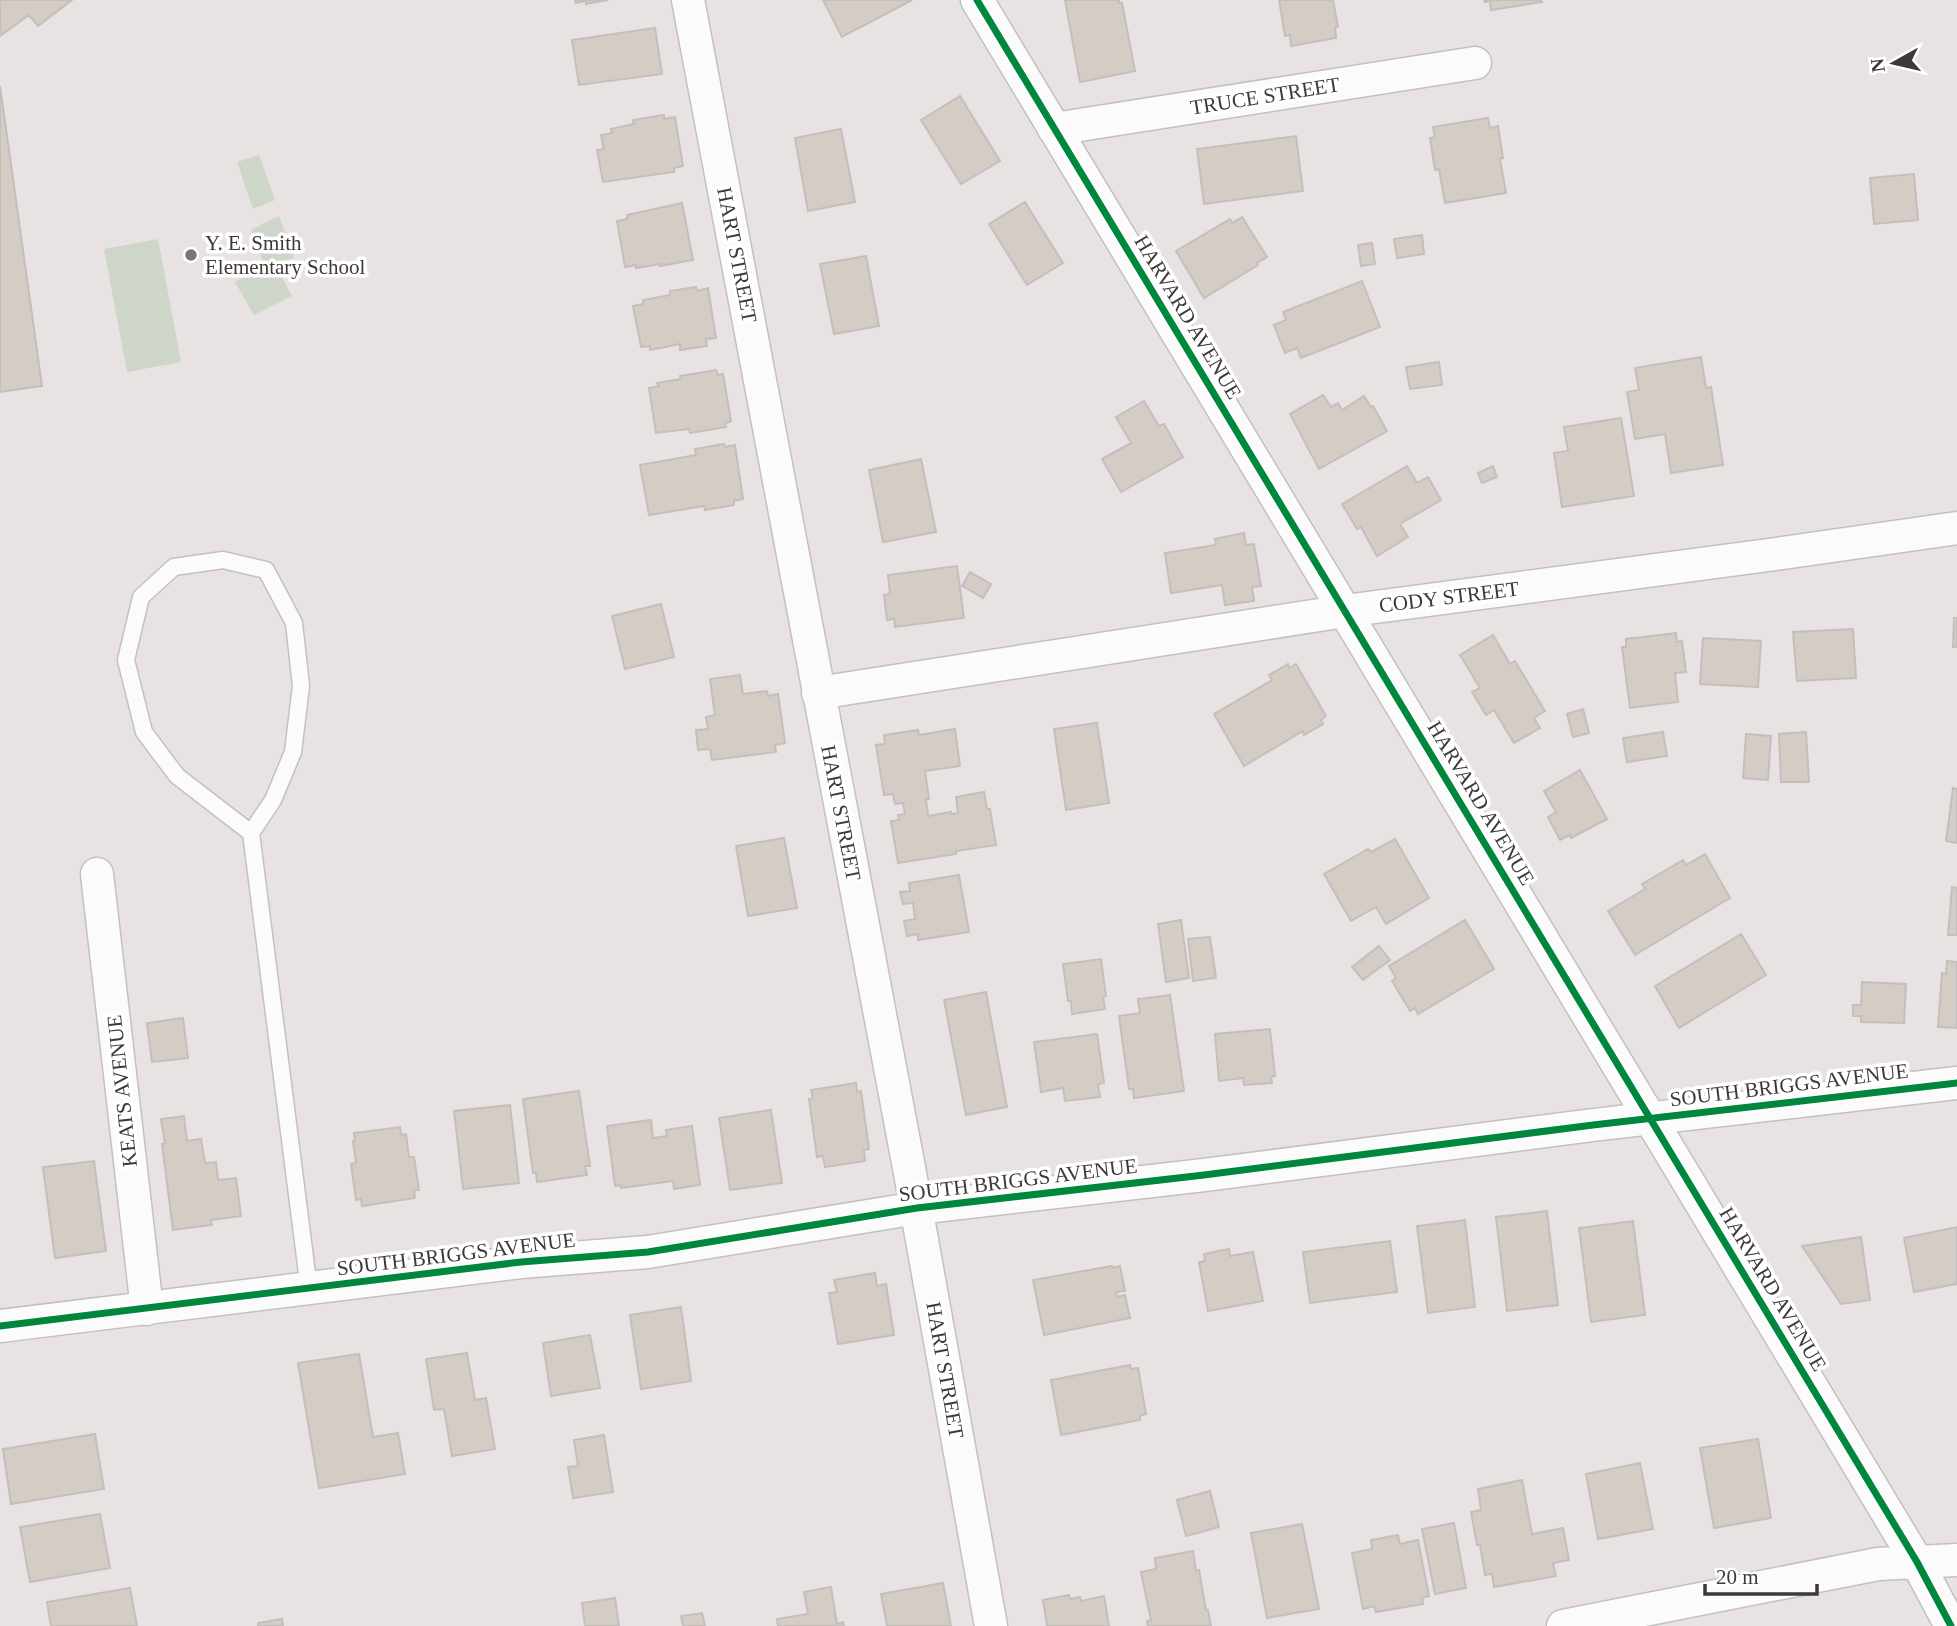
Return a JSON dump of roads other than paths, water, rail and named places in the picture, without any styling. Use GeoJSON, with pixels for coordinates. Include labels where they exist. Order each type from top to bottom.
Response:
{"type":"FeatureCollection","features":[{"type":"Feature","properties":{"kind":"street","name":"HART STREET"},"geometry":{"type":"LineString","coordinates":[[688,0],[916,1209],[991,1626]]}},
{"type":"Feature","properties":{"kind":"street","name":"HARVARD AVENUE"},"geometry":{"type":"LineString","coordinates":[[977,0],[1917,1562],[1951,1626]]}},
{"type":"Feature","properties":{"kind":"street","name":"TRUCE STREET"},"geometry":{"type":"LineString","coordinates":[[1054,129],[1475,63]]}},
{"type":"Feature","properties":{"kind":"street","name":"CODY STREET"},"geometry":{"type":"LineString","coordinates":[[818,693],[1345,611],[1957,528]]}},
{"type":"Feature","properties":{"kind":"street","name":"KEATS AVENUE"},"geometry":{"type":"LineString","coordinates":[[97,874],[147,1308]]}},
{"type":"Feature","properties":{"kind":"street","name":"SOUTH BRIGGS AVENUE"},"geometry":{"type":"LineString","coordinates":[[0,1326],[521,1262],[648,1252],[916,1209],[1957,1083]]}},
{"type":"Feature","properties":{"kind":"street"},"geometry":{"type":"LineString","coordinates":[[1563,1626],[1878,1564],[1957,1560]]}},
{"type":"Feature","properties":{"kind":"lane"},"geometry":{"type":"LineString","coordinates":[[251,833],[177,776],[144,732],[127,660],[141,597],[174,567],[223,560],[266,570],[294,623],[302,686],[293,752],[273,800],[251,833],[309,1289]]}},
{"type":"Feature","properties":{"kind":"place","name":"Y. E. Smith Elementary School"},"geometry":{"type":"Point","coordinates":[191,255]}}]}
